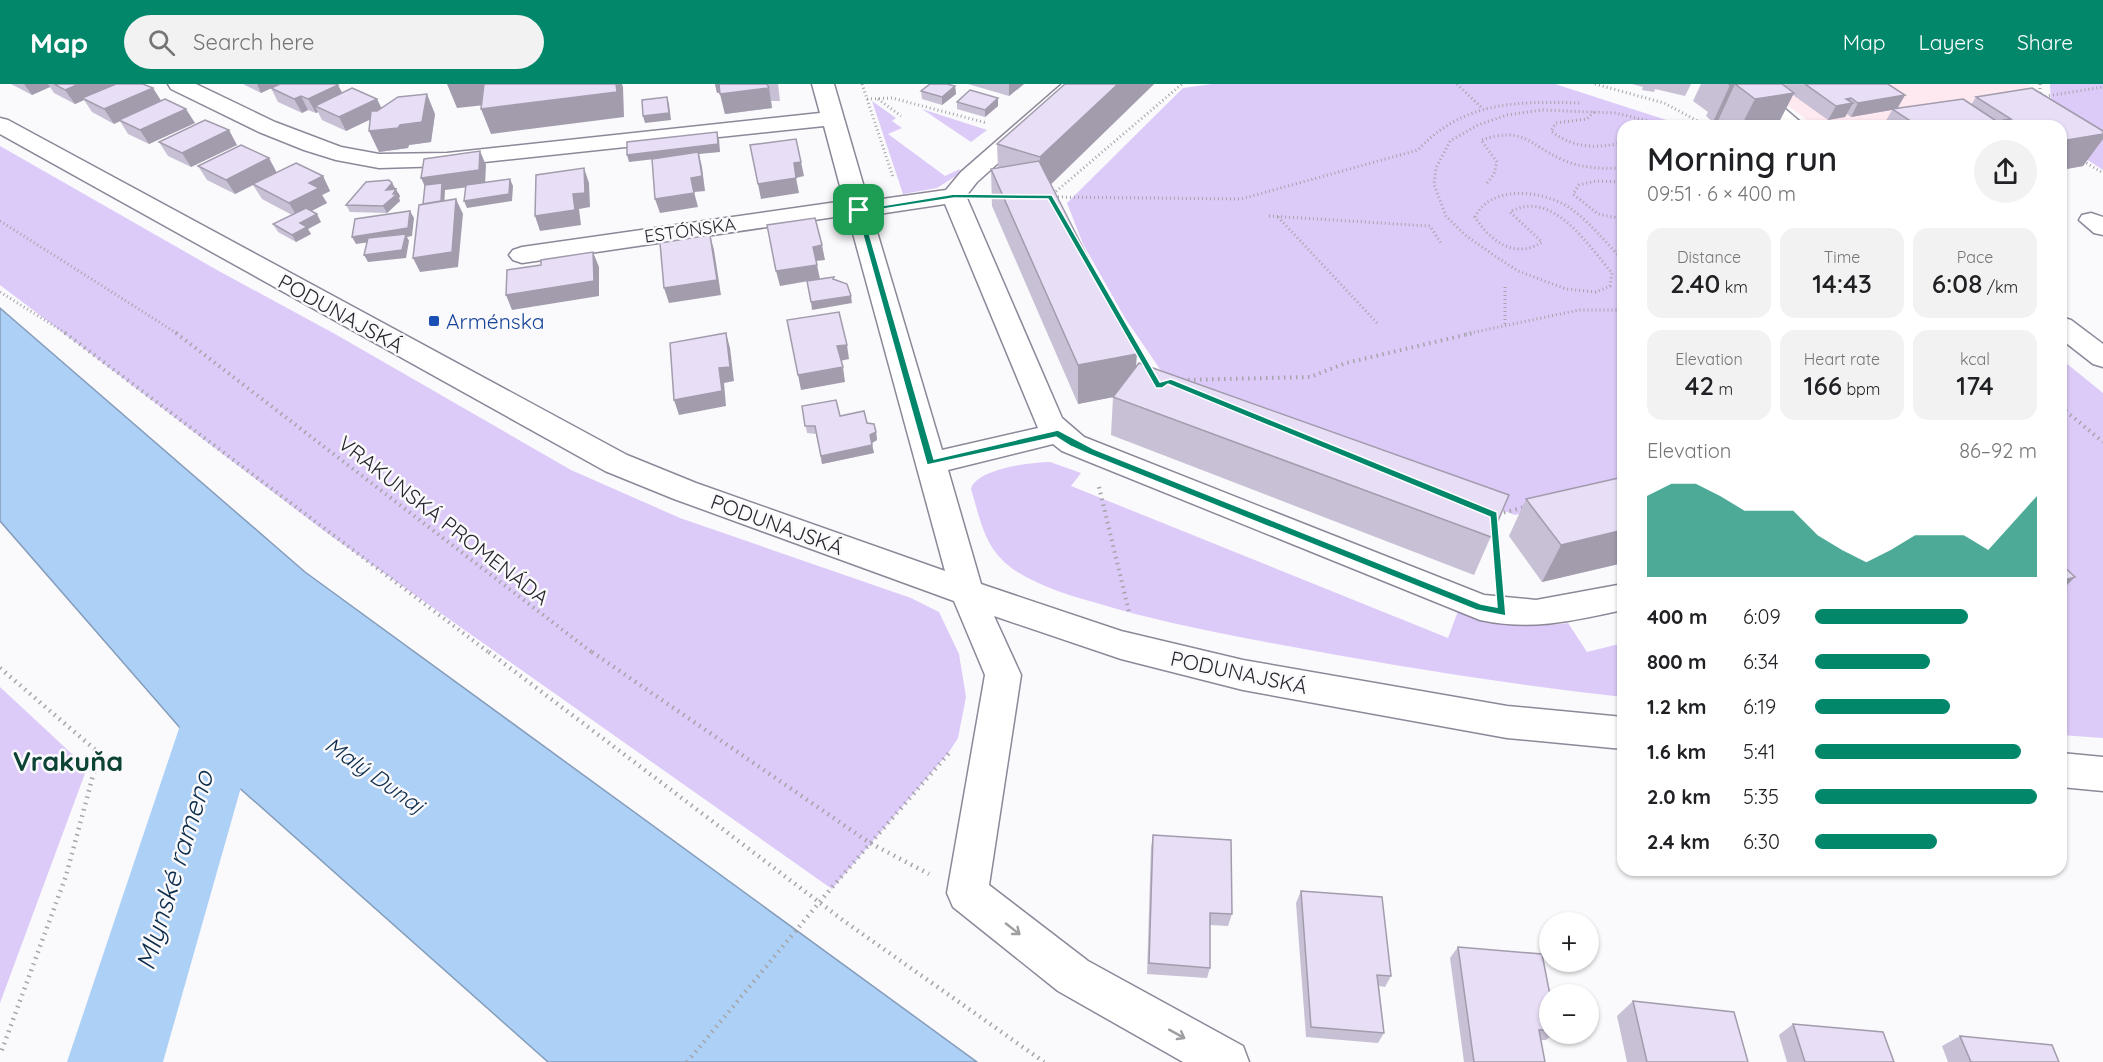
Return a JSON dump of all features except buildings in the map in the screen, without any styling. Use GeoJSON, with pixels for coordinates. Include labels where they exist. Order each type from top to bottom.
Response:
{"type":"FeatureCollection","features":[{"type":"Feature","properties":{"kind":"street"},"geometry":{"type":"LineString","coordinates":[[179,84],[275,130],[322,148],[358,158],[384,161],[490,154],[833,118]]}},
{"type":"Feature","properties":{"kind":"street"},"geometry":{"type":"LineString","coordinates":[[823,84],[967,592],[1003,675],[967,893],[1073,976],[1227,1062]]}},
{"type":"Feature","properties":{"kind":"street"},"geometry":{"type":"LineString","coordinates":[[1075,84],[969,177],[954,196],[1049,422],[1058,434],[1091,452],[1480,607],[1502,613],[1544,614],[1617,598]]}},
{"type":"Feature","properties":{"kind":"street"},"geometry":{"type":"LineString","coordinates":[[1736,84],[1762,100],[1787,120]]}},
{"type":"Feature","properties":{"kind":"street","name":"PODUNAJSKÁ"},"geometry":{"type":"LineString","coordinates":[[0,125],[616,464],[758,518],[1097,638],[1243,675],[1507,722],[1617,732]]}},
{"type":"Feature","properties":{"kind":"street","name":"ESTÓNSKA"},"geometry":{"type":"LineString","coordinates":[[522,255],[954,196]]}},
{"type":"Feature","properties":{"kind":"street"},"geometry":{"type":"LineString","coordinates":[[2067,331],[2103,358]]}},
{"type":"Feature","properties":{"kind":"street"},"geometry":{"type":"LineString","coordinates":[[931,463],[1058,434]]}},
{"type":"Feature","properties":{"kind":"street"},"geometry":{"type":"LineString","coordinates":[[2067,771],[2103,774]]}},
{"type":"Feature","properties":{"kind":"path"},"geometry":{"type":"LineString","coordinates":[[862,84],[900,204]]}},
{"type":"Feature","properties":{"kind":"path"},"geometry":{"type":"LineString","coordinates":[[1050,196],[1182,84]]}},
{"type":"Feature","properties":{"kind":"path"},"geometry":{"type":"LineString","coordinates":[[1457,84],[1483,109]]}},
{"type":"Feature","properties":{"kind":"path"},"geometry":{"type":"LineString","coordinates":[[1595,84],[1664,103],[1696,120]]}},
{"type":"Feature","properties":{"kind":"path"},"geometry":{"type":"LineString","coordinates":[[2040,84],[2040,100],[2103,87]]}},
{"type":"Feature","properties":{"kind":"path"},"geometry":{"type":"LineString","coordinates":[[867,99],[892,98],[1019,133]]}},
{"type":"Feature","properties":{"kind":"path"},"geometry":{"type":"LineString","coordinates":[[877,99],[902,116]]}},
{"type":"Feature","properties":{"kind":"path"},"geometry":{"type":"LineString","coordinates":[[1050,196],[1241,199],[1418,150],[1430,134],[1448,121],[1483,109],[1515,103],[1581,103]]}},
{"type":"Feature","properties":{"kind":"path"},"geometry":{"type":"LineString","coordinates":[[1617,254],[1569,207],[1552,199],[1531,194],[1506,194],[1483,204],[1475,217],[1482,231],[1497,244],[1521,251],[1535,249],[1542,242],[1536,233],[1516,221],[1510,212],[1521,206],[1537,205],[1554,212],[1612,273],[1610,286],[1596,292],[1566,289],[1518,271],[1465,235],[1446,216],[1434,184],[1436,168],[1450,141],[1478,125],[1507,115],[1542,110],[1594,111],[1614,112],[1646,120]]}},
{"type":"Feature","properties":{"kind":"path"},"geometry":{"type":"LineString","coordinates":[[1594,111],[1587,119],[1556,123],[1551,131],[1563,142],[1578,146],[1617,143]]}},
{"type":"Feature","properties":{"kind":"path"},"geometry":{"type":"LineString","coordinates":[[1487,183],[1494,174],[1497,162],[1481,140],[1496,134],[1513,134],[1529,138],[1563,160],[1580,165],[1617,168]]}},
{"type":"Feature","properties":{"kind":"path"},"geometry":{"type":"LineString","coordinates":[[2078,158],[2103,173]]}},
{"type":"Feature","properties":{"kind":"path"},"geometry":{"type":"LineString","coordinates":[[1617,182],[1596,181],[1580,185],[1573,194],[1598,214],[1617,218]]}},
{"type":"Feature","properties":{"kind":"path"},"geometry":{"type":"LineString","coordinates":[[1050,196],[1056,207]]}},
{"type":"Feature","properties":{"kind":"path"},"geometry":{"type":"LineString","coordinates":[[1269,216],[1430,226],[1441,243]]}},
{"type":"Feature","properties":{"kind":"path"},"geometry":{"type":"LineString","coordinates":[[1277,216],[1378,324]]}},
{"type":"Feature","properties":{"kind":"path","name":"VRAKUNSKÁ PROMENÁDA"},"geometry":{"type":"LineString","coordinates":[[0,221],[189,341],[574,640],[870,843],[967,893]]}},
{"type":"Feature","properties":{"kind":"path"},"geometry":{"type":"LineString","coordinates":[[1505,287],[1505,327]]}},
{"type":"Feature","properties":{"kind":"path"},"geometry":{"type":"LineString","coordinates":[[0,292],[78,341],[844,921],[1044,1062]]}},
{"type":"Feature","properties":{"kind":"path"},"geometry":{"type":"LineString","coordinates":[[1107,297],[1153,376]]}},
{"type":"Feature","properties":{"kind":"path"},"geometry":{"type":"LineString","coordinates":[[1180,381],[1310,377],[1347,363],[1397,350],[1579,310],[1617,310]]}},
{"type":"Feature","properties":{"kind":"path"},"geometry":{"type":"LineString","coordinates":[[2067,413],[2103,442]]}},
{"type":"Feature","properties":{"kind":"path"},"geometry":{"type":"LineString","coordinates":[[1091,452],[1131,621]]}},
{"type":"Feature","properties":{"kind":"path"},"geometry":{"type":"LineString","coordinates":[[1502,613],[1494,515],[1526,507]]}},
{"type":"Feature","properties":{"kind":"path"},"geometry":{"type":"LineString","coordinates":[[0,668],[99,753],[66,876],[0,1055]]}},
{"type":"Feature","properties":{"kind":"path"},"geometry":{"type":"LineString","coordinates":[[687,1062],[870,843]]}},
{"type":"Feature","properties":{"kind":"shaded area"},"geometry":{"type":"Polygon","coordinates":[[[1212,84],[1555,84],[1666,120],[1617,120],[1617,491],[1515,515],[1177,394],[1125,318],[1083,244],[1067,203],[1183,88],[1212,84]]]}},
{"type":"Feature","properties":{"kind":"shaded area"},"geometry":{"type":"Polygon","coordinates":[[[1759,84],[2029,84],[2029,97],[1886,120],[1807,120],[1759,84]]]}},
{"type":"Feature","properties":{"kind":"shaded area"},"geometry":{"type":"Polygon","coordinates":[[[2050,84],[2103,84],[2103,170],[2067,147],[2067,120],[2052,120],[2050,84]]]}},
{"type":"Feature","properties":{"kind":"shaded area"},"geometry":{"type":"Polygon","coordinates":[[[872,101],[896,118],[892,121],[902,128],[888,134],[945,176],[960,169],[959,174],[937,188],[903,194],[872,101]]]}},
{"type":"Feature","properties":{"kind":"shaded area"},"geometry":{"type":"Polygon","coordinates":[[[922,109],[987,130],[971,142],[922,109]]]}},
{"type":"Feature","properties":{"kind":"shaded area"},"geometry":{"type":"Polygon","coordinates":[[[0,146],[217,270],[335,334],[571,470],[680,518],[911,598],[939,612],[959,654],[966,697],[958,738],[949,752],[832,889],[327,533],[0,285],[0,146]]]}},
{"type":"Feature","properties":{"kind":"shaded area"},"geometry":{"type":"Polygon","coordinates":[[[2067,364],[2103,393],[2103,738],[2067,735],[2067,364]]]}},
{"type":"Feature","properties":{"kind":"shaded area"},"geometry":{"type":"Polygon","coordinates":[[[1050,462],[1081,473],[1071,486],[1448,638],[1458,611],[1512,624],[1568,623],[1587,652],[1617,644],[1617,696],[1436,672],[1250,639],[1137,614],[1048,587],[1019,573],[999,556],[986,537],[971,489],[975,482],[983,476],[1031,463],[1050,462]]]}},
{"type":"Feature","properties":{"kind":"shaded area"},"geometry":{"type":"Polygon","coordinates":[[[0,687],[87,768],[0,1003],[0,687]]]}},
{"type":"Feature","properties":{"kind":"water","name":"Malý Dunaj"},"geometry":{"type":"Polygon","coordinates":[[[0,308],[305,572],[977,1062],[548,1062],[208,760],[0,521],[0,308]]]}},
{"type":"Feature","properties":{"kind":"waterway","name":"Mlynské rameno"},"geometry":{"type":"LineString","coordinates":[[115,1062],[234,678]]}},
{"type":"Feature","properties":{"kind":"place","name":"Arménska"},"geometry":{"type":"Point","coordinates":[434,321]}},
{"type":"Feature","properties":{"kind":"district","name":"Vrakuňa"},"geometry":{"type":"Point","coordinates":[68,761]}},
{"type":"Feature","properties":{"kind":"route"},"geometry":{"type":"LineString","coordinates":[[954,196],[1050,196],[1159,386],[1168,381],[1494,515],[1502,613],[1480,607],[1091,452],[1058,434],[931,463],[859,210],[954,196]]}}]}
